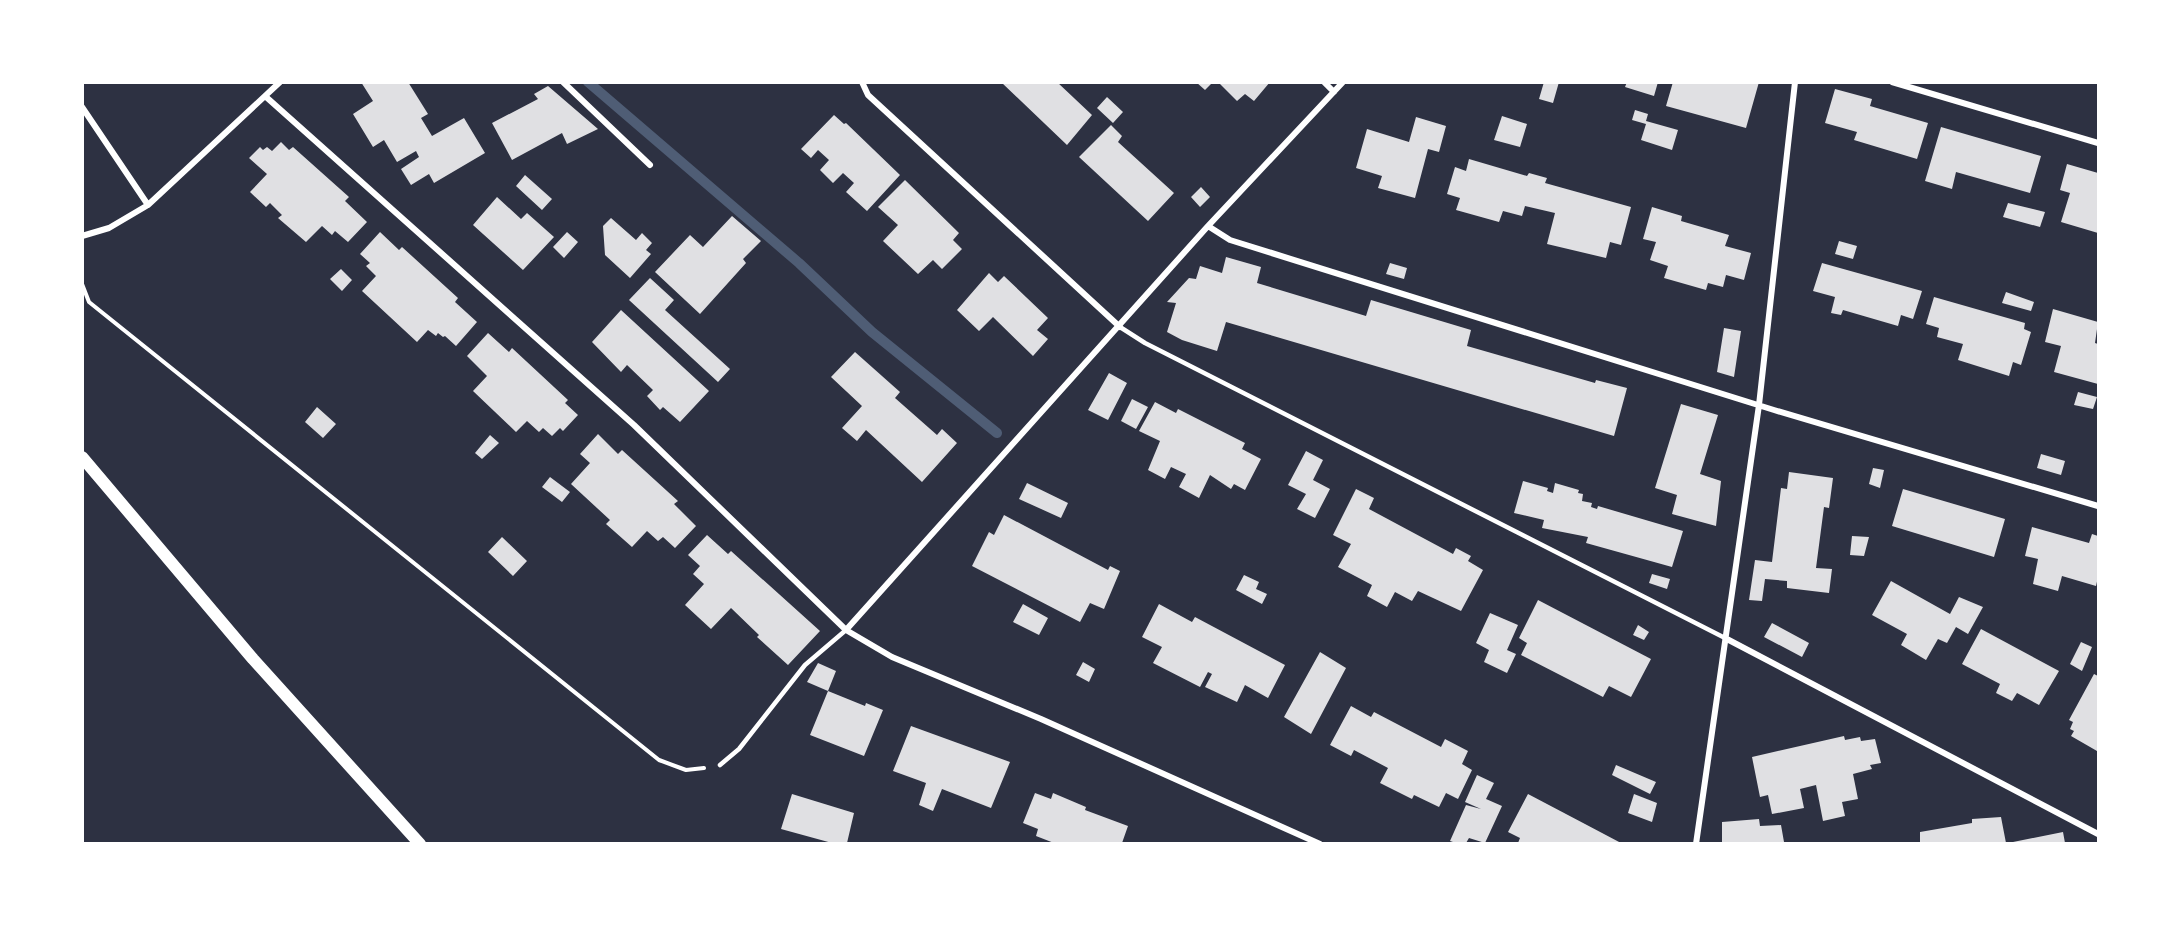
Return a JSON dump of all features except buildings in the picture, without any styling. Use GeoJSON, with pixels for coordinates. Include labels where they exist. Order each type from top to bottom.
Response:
{"type":"FeatureCollection","features":[{"type":"Feature","properties":{"kind":"main road"},"geometry":{"type":"LineString","coordinates":[[82,457],[253,659],[420,843]]}},
{"type":"Feature","properties":{"kind":"street"},"geometry":{"type":"LineString","coordinates":[[82,236],[109,228],[148,205],[280,82]]}},
{"type":"Feature","properties":{"kind":"street"},"geometry":{"type":"LineString","coordinates":[[563,82],[650,165]]}},
{"type":"Feature","properties":{"kind":"street"},"geometry":{"type":"LineString","coordinates":[[861,82],[868,95],[1120,327]]}},
{"type":"Feature","properties":{"kind":"street"},"geometry":{"type":"LineString","coordinates":[[1324,82],[1334,92]]}},
{"type":"Feature","properties":{"kind":"street"},"geometry":{"type":"LineString","coordinates":[[846,630],[1120,327],[1208,226],[1343,82]]}},
{"type":"Feature","properties":{"kind":"street"},"geometry":{"type":"LineString","coordinates":[[1696,843],[1759,405],[1795,82]]}},
{"type":"Feature","properties":{"kind":"street"},"geometry":{"type":"LineString","coordinates":[[1892,82],[2098,143]]}},
{"type":"Feature","properties":{"kind":"street"},"geometry":{"type":"LineString","coordinates":[[265,96],[633,425],[846,630],[892,657],[1041,718],[1320,843]]}},
{"type":"Feature","properties":{"kind":"street"},"geometry":{"type":"LineString","coordinates":[[82,107],[148,205]]}},
{"type":"Feature","properties":{"kind":"street"},"geometry":{"type":"LineString","coordinates":[[1208,226],[1230,240],[1759,405],[2098,506]]}},
{"type":"Feature","properties":{"kind":"street"},"geometry":{"type":"LineString","coordinates":[[1725,638],[2098,834]]}},
{"type":"Feature","properties":{"kind":"lane"},"geometry":{"type":"LineString","coordinates":[[1120,327],[1145,343],[1725,638]]}},
{"type":"Feature","properties":{"kind":"lane"},"geometry":{"type":"LineString","coordinates":[[720,765],[739,749],[805,665],[846,630]]}},
{"type":"Feature","properties":{"kind":"path"},"geometry":{"type":"LineString","coordinates":[[82,284],[89,302],[659,760],[686,770],[720,765]]}},
{"type":"Feature","properties":{"kind":"waterway"},"geometry":{"type":"LineString","coordinates":[[588,82],[799,263],[872,332],[997,433]]}}]}
